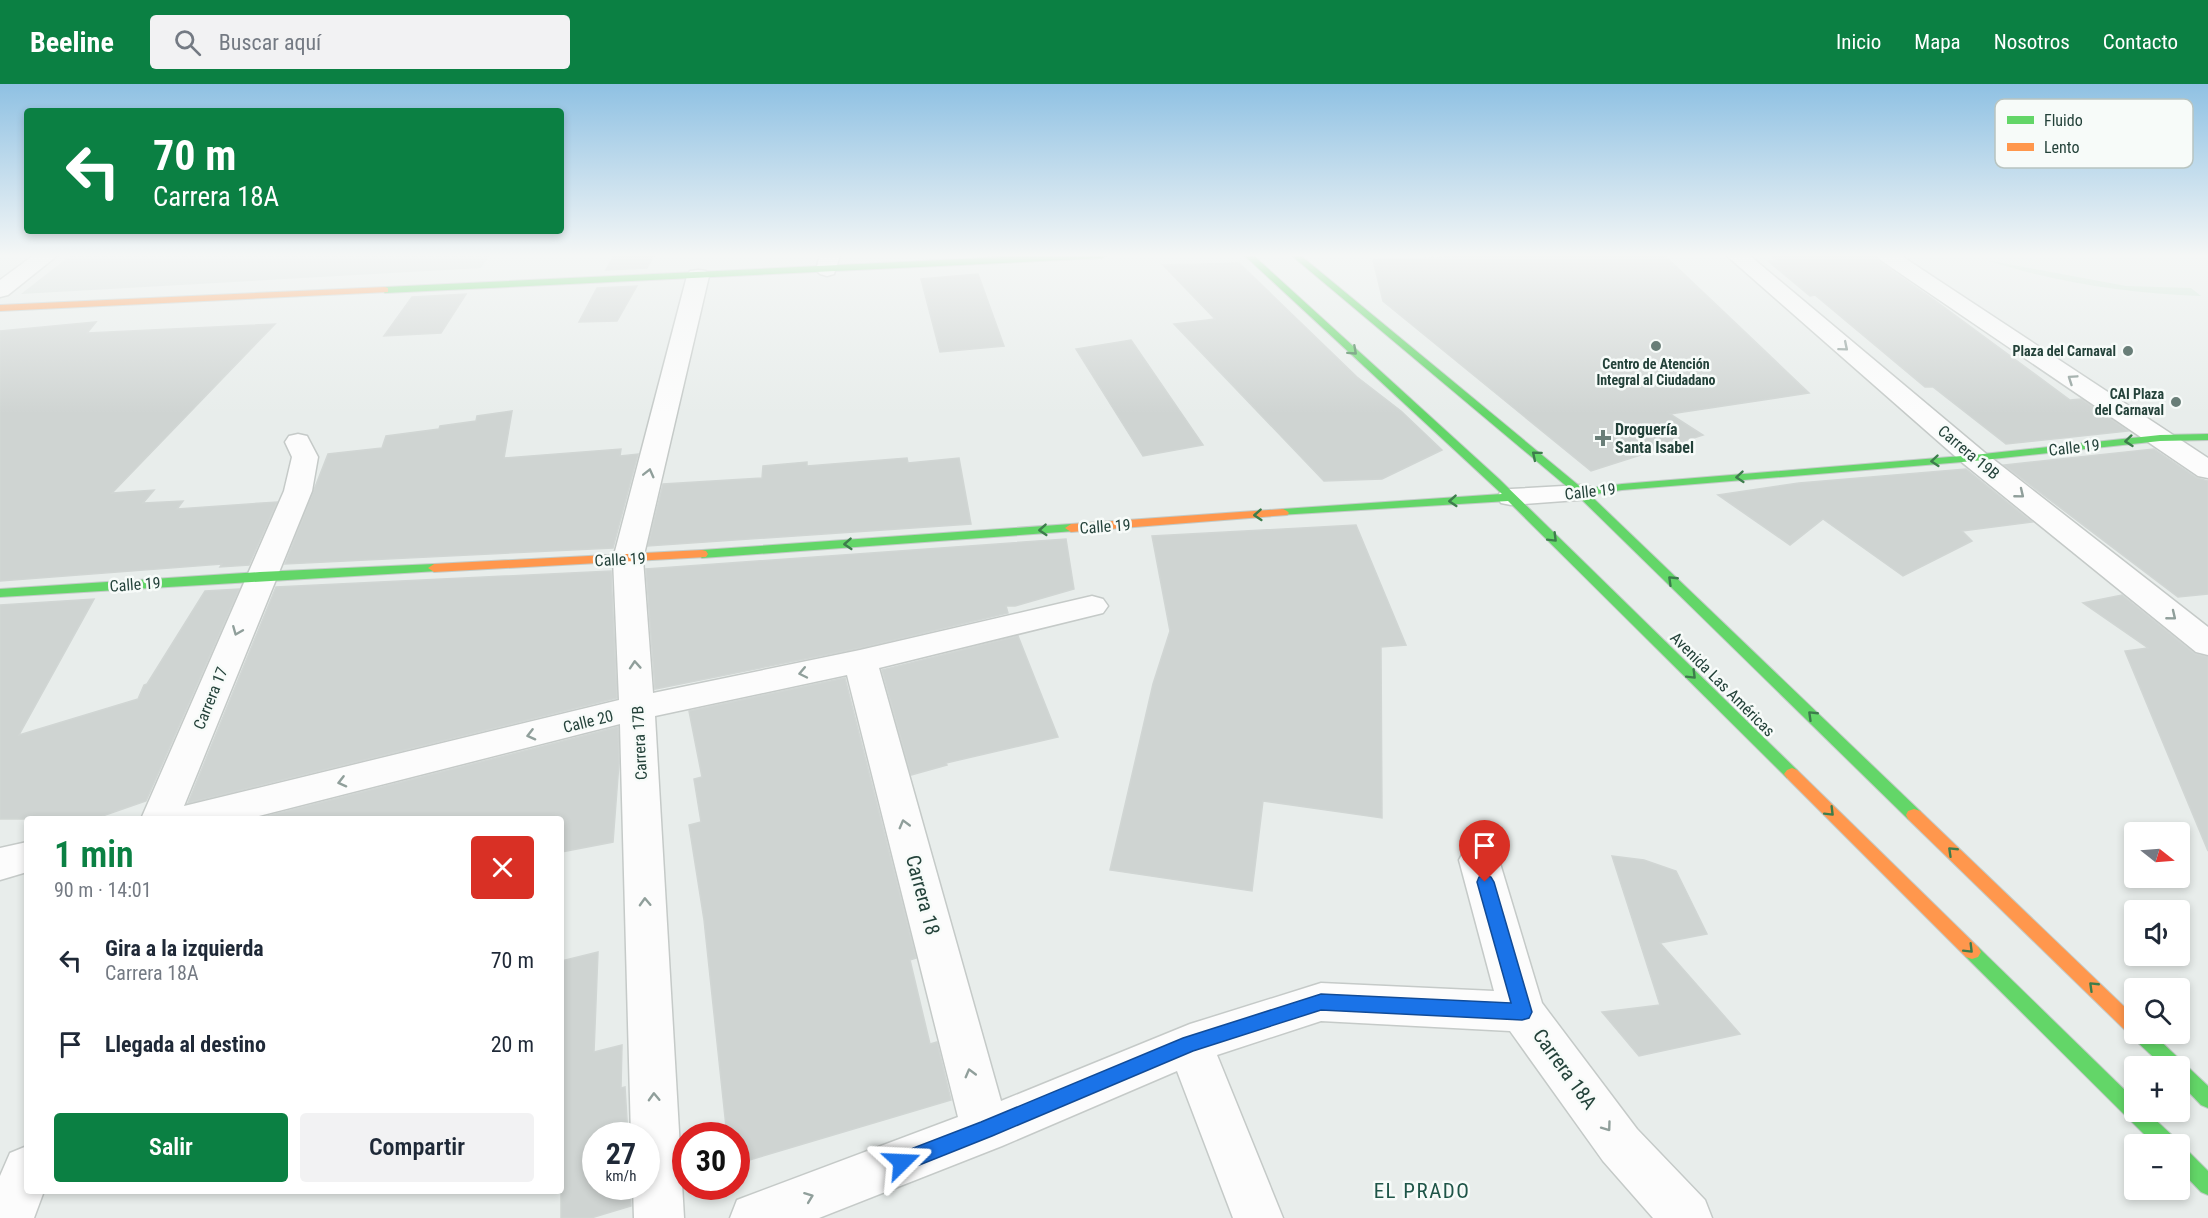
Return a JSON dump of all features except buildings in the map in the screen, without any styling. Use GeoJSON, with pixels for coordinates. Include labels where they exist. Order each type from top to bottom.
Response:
{"type":"FeatureCollection","features":[{"type":"Feature","properties":{"kind":"main road","name":"Avenida Las Américas"},"geometry":{"type":"LineString","coordinates":[[1306,308],[1511,497],[2157,1134]]}},
{"type":"Feature","properties":{"kind":"main road"},"geometry":{"type":"LineString","coordinates":[[1359,308],[1581,493],[2124,1017]]}},
{"type":"Feature","properties":{"kind":"main road","name":"Calle 19"},"geometry":{"type":"LineString","coordinates":[[1581,493],[1622,487],[1974,458],[2160,438],[2208,437]]}},
{"type":"Feature","properties":{"kind":"main road","name":"Calle 19"},"geometry":{"type":"LineString","coordinates":[[0,593],[260,576],[628,559],[1511,497]]}},
{"type":"Feature","properties":{"kind":"main road"},"geometry":{"type":"LineString","coordinates":[[2152,1044],[2164,1056]]}},
{"type":"Feature","properties":{"kind":"main road"},"geometry":{"type":"LineString","coordinates":[[2190,1081],[2208,1099]]}},
{"type":"Feature","properties":{"kind":"main road"},"geometry":{"type":"LineString","coordinates":[[2190,1167],[2208,1185]]}},
{"type":"Feature","properties":{"kind":"street","name":"Carrera 17B"},"geometry":{"type":"LineString","coordinates":[[659,1218],[637,708],[628,559],[690,308]]}},
{"type":"Feature","properties":{"kind":"street","name":"Carrera 19B"},"geometry":{"type":"LineString","coordinates":[[1798,308],[1974,458],[2207,644]]}},
{"type":"Feature","properties":{"kind":"street"},"geometry":{"type":"LineString","coordinates":[[1965,308],[2208,470]]}},
{"type":"Feature","properties":{"kind":"street","name":"Carrera 17"},"geometry":{"type":"LineString","coordinates":[[161,816],[298,490],[305,457],[298,442]]}},
{"type":"Feature","properties":{"kind":"street","name":"Calle 19"},"geometry":{"type":"LineString","coordinates":[[1511,497],[1581,493]]}},
{"type":"Feature","properties":{"kind":"street","name":"Calle 20"},"geometry":{"type":"LineString","coordinates":[[202,816],[637,708],[860,661],[1092,606]]}},
{"type":"Feature","properties":{"kind":"street","name":"Carrera 18"},"geometry":{"type":"LineString","coordinates":[[860,661],[986,1130]]}},
{"type":"Feature","properties":{"kind":"street"},"geometry":{"type":"LineString","coordinates":[[0,864],[24,858]]}},
{"type":"Feature","properties":{"kind":"street","name":"Carrera 18A"},"geometry":{"type":"LineString","coordinates":[[1479,860],[1522,1012],[1620,1145],[1687,1218]]}},
{"type":"Feature","properties":{"kind":"street"},"geometry":{"type":"LineString","coordinates":[[755,1218],[986,1130],[1190,1044],[1321,1002],[1522,1012]]}},
{"type":"Feature","properties":{"kind":"street"},"geometry":{"type":"LineString","coordinates":[[1190,1044],[1258,1218]]}},
{"type":"Feature","properties":{"kind":"street"},"geometry":{"type":"LineString","coordinates":[[9,1218],[24,1178]]}},
{"type":"Feature","properties":{"kind":"traffic: fast"},"geometry":{"type":"LineString","coordinates":[[1306,308],[1495,481],[1792,774]]}},
{"type":"Feature","properties":{"kind":"traffic: fast"},"geometry":{"type":"LineString","coordinates":[[1359,308],[1581,493],[1914,815]]}},
{"type":"Feature","properties":{"kind":"traffic: fast"},"geometry":{"type":"LineString","coordinates":[[1581,493],[1622,487],[1974,458],[2160,438],[2208,437]]}},
{"type":"Feature","properties":{"kind":"traffic: fast"},"geometry":{"type":"LineString","coordinates":[[1283,513],[1511,497]]}},
{"type":"Feature","properties":{"kind":"traffic: fast"},"geometry":{"type":"LineString","coordinates":[[702,554],[1071,528]]}},
{"type":"Feature","properties":{"kind":"traffic: fast"},"geometry":{"type":"LineString","coordinates":[[0,593],[260,576],[434,568]]}},
{"type":"Feature","properties":{"kind":"traffic: fast"},"geometry":{"type":"LineString","coordinates":[[1972,952],[2157,1134]]}},
{"type":"Feature","properties":{"kind":"traffic: fast"},"geometry":{"type":"LineString","coordinates":[[2152,1044],[2164,1056]]}},
{"type":"Feature","properties":{"kind":"traffic: fast"},"geometry":{"type":"LineString","coordinates":[[2190,1081],[2208,1099]]}},
{"type":"Feature","properties":{"kind":"traffic: fast"},"geometry":{"type":"LineString","coordinates":[[2190,1167],[2208,1185]]}},
{"type":"Feature","properties":{"kind":"traffic: slow"},"geometry":{"type":"LineString","coordinates":[[1071,528],[1283,513]]}},
{"type":"Feature","properties":{"kind":"traffic: slow"},"geometry":{"type":"LineString","coordinates":[[434,568],[702,554]]}},
{"type":"Feature","properties":{"kind":"traffic: slow"},"geometry":{"type":"LineString","coordinates":[[1792,774],[1972,952]]}},
{"type":"Feature","properties":{"kind":"traffic: slow"},"geometry":{"type":"LineString","coordinates":[[1914,815],[2124,1017]]}},
{"type":"Feature","properties":{"kind":"place","name":"Centro de Atención Integral al Ciudadano"},"geometry":{"type":"Point","coordinates":[1656,346]}},
{"type":"Feature","properties":{"kind":"place","name":"Plaza del Carnaval"},"geometry":{"type":"Point","coordinates":[2128,351]}},
{"type":"Feature","properties":{"kind":"place","name":"CAI Plaza del Carnaval"},"geometry":{"type":"Point","coordinates":[2176,402]}},
{"type":"Feature","properties":{"kind":"place","name":"Droguería Santa Isabel"},"geometry":{"type":"Point","coordinates":[1603,438]}},
{"type":"Feature","properties":{"kind":"district","name":"EL PRADO"},"geometry":{"type":"Point","coordinates":[1422,1191]}},
{"type":"Feature","properties":{"kind":"route"},"geometry":{"type":"LineString","coordinates":[[902,1162],[986,1130],[1190,1044],[1321,1002],[1522,1012],[1485,882]]}}]}
